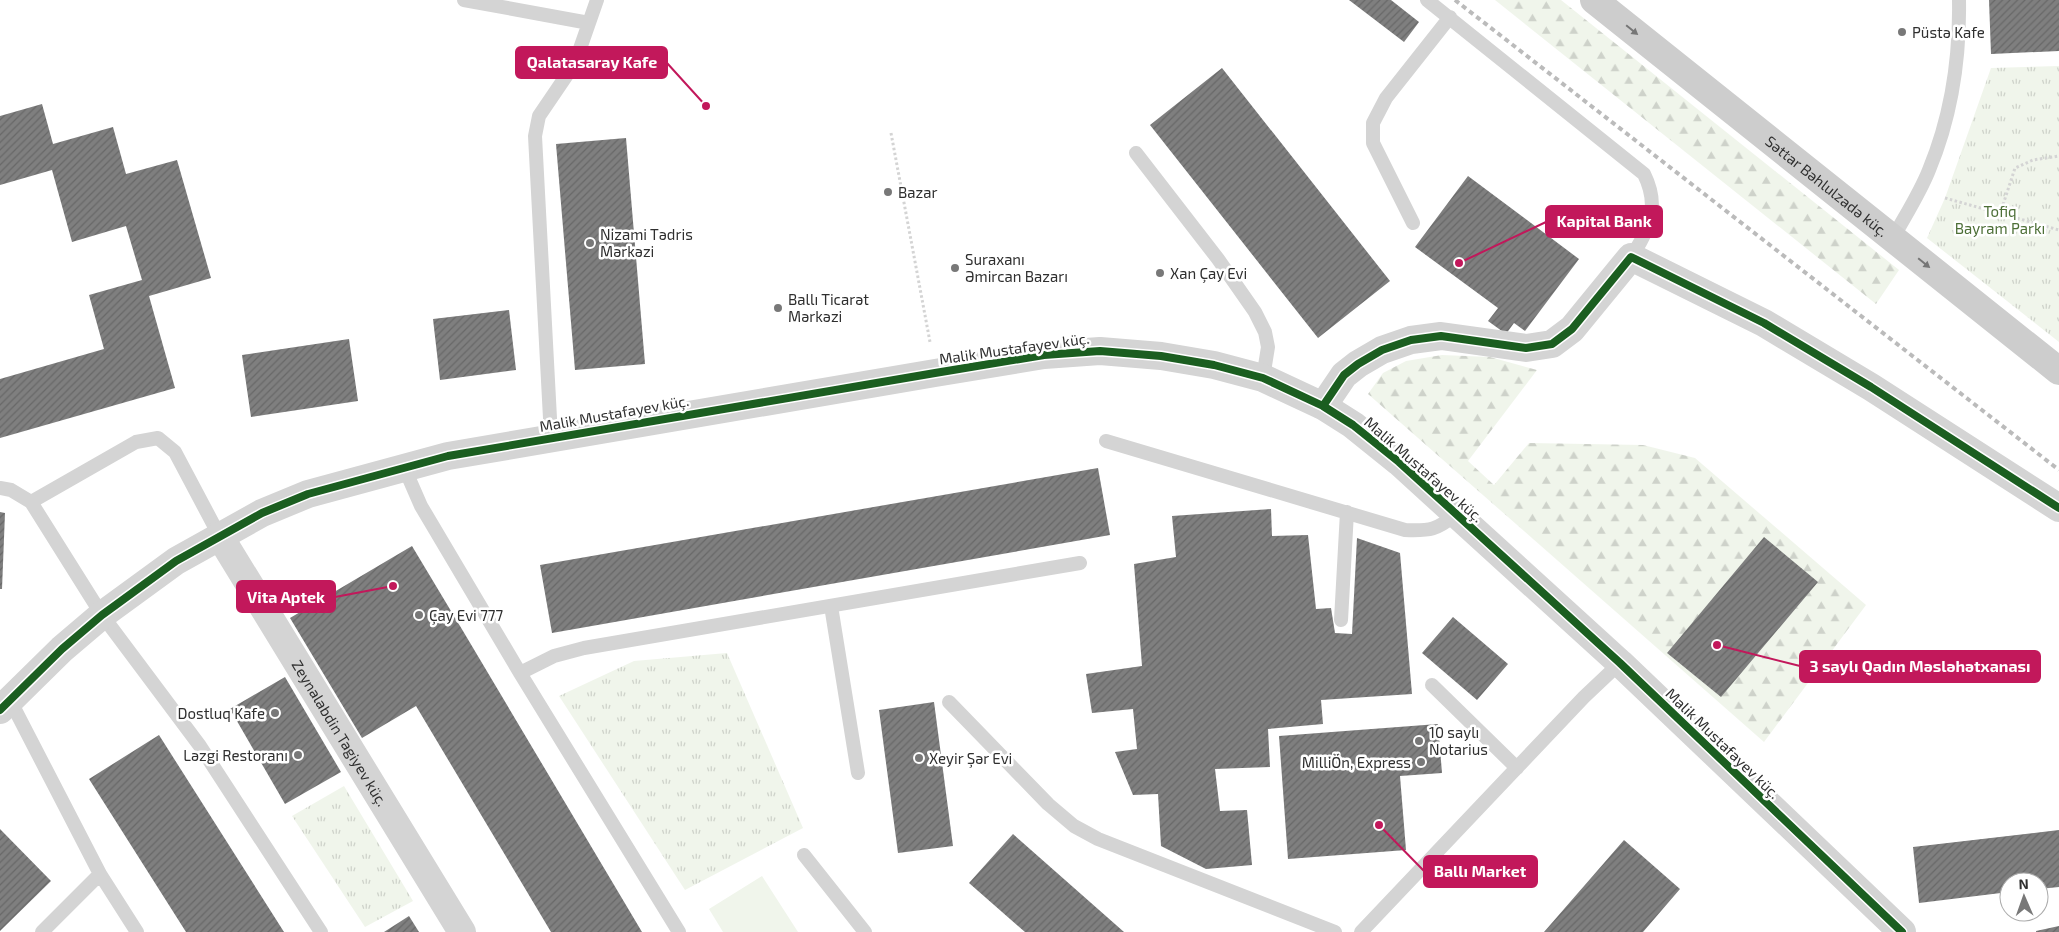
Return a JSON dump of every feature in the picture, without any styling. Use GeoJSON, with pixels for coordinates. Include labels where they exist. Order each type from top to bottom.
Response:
{"type":"FeatureCollection","features":[{"type":"Feature","properties":{"kind":"main road","name":"Səttar Bəhlulzadə küç."},"geometry":{"type":"LineString","coordinates":[[1594,0],[2059,371]]}},
{"type":"Feature","properties":{"kind":"street"},"geometry":{"type":"LineString","coordinates":[[1323,406],[1344,376],[1358,364],[1382,350],[1411,340],[1441,336],[1526,348],[1552,344],[1572,329],[1631,257],[1764,323],[1871,387],[2059,508]]}},
{"type":"Feature","properties":{"kind":"street","name":"Malik Mustafayev küç."},"geometry":{"type":"LineString","coordinates":[[5,705],[62,649],[102,615],[176,561],[219,535],[262,513],[308,494],[448,456],[935,372],[1044,355],[1100,351],[1161,356],[1263,378],[1323,406],[1353,425],[1399,462],[1620,663],[1902,932]]}},
{"type":"Feature","properties":{"kind":"street","name":"Zeynalabdin Tagiyev küç."},"geometry":{"type":"LineString","coordinates":[[219,535],[462,932]]}},
{"type":"Feature","properties":{"kind":"lane"},"geometry":{"type":"LineString","coordinates":[[464,0],[589,23]]}},
{"type":"Feature","properties":{"kind":"lane"},"geometry":{"type":"LineString","coordinates":[[551,437],[535,136],[539,116],[575,63],[597,0]]}},
{"type":"Feature","properties":{"kind":"lane"},"geometry":{"type":"LineString","coordinates":[[1427,0],[1644,174],[1651,188],[1652,207],[1650,224],[1644,238],[1631,257]]}},
{"type":"Feature","properties":{"kind":"lane"},"geometry":{"type":"LineString","coordinates":[[1893,238],[1929,171],[1947,117],[1960,35],[1959,0]]}},
{"type":"Feature","properties":{"kind":"lane"},"geometry":{"type":"LineString","coordinates":[[1413,223],[1373,143],[1373,123],[1386,98],[1450,17]]}},
{"type":"Feature","properties":{"kind":"lane"},"geometry":{"type":"LineString","coordinates":[[1136,153],[1218,259],[1255,312],[1265,332],[1268,347],[1263,378]]}},
{"type":"Feature","properties":{"kind":"lane"},"geometry":{"type":"LineString","coordinates":[[31,502],[136,442],[158,438],[176,452],[219,535]]}},
{"type":"Feature","properties":{"kind":"lane"},"geometry":{"type":"LineString","coordinates":[[1106,441],[1405,530],[1425,531],[1441,527],[1457,514]]}},
{"type":"Feature","properties":{"kind":"lane"},"geometry":{"type":"LineString","coordinates":[[404,467],[421,506],[520,673],[679,932]]}},
{"type":"Feature","properties":{"kind":"lane"},"geometry":{"type":"LineString","coordinates":[[0,488],[11,490],[31,502],[102,615],[200,746],[321,932]]}},
{"type":"Feature","properties":{"kind":"lane"},"geometry":{"type":"LineString","coordinates":[[1341,620],[1346,512]]}},
{"type":"Feature","properties":{"kind":"lane"},"geometry":{"type":"LineString","coordinates":[[520,673],[554,656],[584,648],[1080,563]]}},
{"type":"Feature","properties":{"kind":"lane"},"geometry":{"type":"LineString","coordinates":[[831,606],[858,773]]}},
{"type":"Feature","properties":{"kind":"lane"},"geometry":{"type":"LineString","coordinates":[[1361,932],[1620,663]]}},
{"type":"Feature","properties":{"kind":"lane"},"geometry":{"type":"LineString","coordinates":[[1432,685],[1517,768]]}},
{"type":"Feature","properties":{"kind":"lane"},"geometry":{"type":"LineString","coordinates":[[949,702],[1048,804],[1074,826],[1098,839],[1335,932]]}},
{"type":"Feature","properties":{"kind":"lane"},"geometry":{"type":"LineString","coordinates":[[5,705],[100,874],[137,932]]}},
{"type":"Feature","properties":{"kind":"lane"},"geometry":{"type":"LineString","coordinates":[[804,855],[865,932]]}},
{"type":"Feature","properties":{"kind":"lane"},"geometry":{"type":"LineString","coordinates":[[42,932],[100,874]]}},
{"type":"Feature","properties":{"kind":"path"},"geometry":{"type":"LineString","coordinates":[[891,133],[935,372]]}},
{"type":"Feature","properties":{"kind":"path"},"geometry":{"type":"LineString","coordinates":[[2000,214],[2015,168],[2033,160],[2059,156]]}},
{"type":"Feature","properties":{"kind":"path"},"geometry":{"type":"LineString","coordinates":[[1945,198],[2059,230]]}},
{"type":"Feature","properties":{"kind":"green space"},"geometry":{"type":"Polygon","coordinates":[[[1495,0],[1561,0],[1899,270],[1876,304],[1495,0]]]}},
{"type":"Feature","properties":{"kind":"green space","name":"Tofiq Bayram Parkı"},"geometry":{"type":"Polygon","coordinates":[[[2059,66],[2059,342],[1927,238],[1945,198],[1991,68],[2059,66]]]}},
{"type":"Feature","properties":{"kind":"green space"},"geometry":{"type":"Polygon","coordinates":[[[1442,355],[1490,357],[1537,370],[1468,461],[1494,485],[1529,443],[1643,445],[1695,458],[1866,605],[1764,742],[1368,394],[1383,373],[1406,361],[1442,355]]]}},
{"type":"Feature","properties":{"kind":"green space"},"geometry":{"type":"Polygon","coordinates":[[[727,653],[803,828],[685,890],[559,696],[634,661],[727,653]]]}},
{"type":"Feature","properties":{"kind":"green space"},"geometry":{"type":"Polygon","coordinates":[[[344,786],[413,901],[365,927],[292,816],[344,786]]]}},
{"type":"Feature","properties":{"kind":"green space"},"geometry":{"type":"Polygon","coordinates":[[[762,876],[798,932],[723,932],[709,909],[762,876]]]}},
{"type":"Feature","properties":{"kind":"building"},"geometry":{"type":"Polygon","coordinates":[[[1349,0],[1391,0],[1419,22],[1404,42],[1349,0]]]}},
{"type":"Feature","properties":{"kind":"building"},"geometry":{"type":"Polygon","coordinates":[[[1989,0],[2059,0],[2059,51],[1991,54],[1989,0]]]}},
{"type":"Feature","properties":{"kind":"building"},"geometry":{"type":"Polygon","coordinates":[[[1222,68],[1390,281],[1318,338],[1150,125],[1222,68]]]}},
{"type":"Feature","properties":{"kind":"building"},"geometry":{"type":"Polygon","coordinates":[[[42,104],[53,144],[113,127],[126,174],[177,160],[211,278],[149,296],[175,388],[0,438],[0,379],[104,349],[89,295],[142,280],[126,226],[72,242],[52,170],[0,185],[0,116],[42,104]]]}},
{"type":"Feature","properties":{"kind":"building"},"geometry":{"type":"Polygon","coordinates":[[[626,138],[645,364],[575,370],[556,144],[626,138]]]}},
{"type":"Feature","properties":{"kind":"building"},"geometry":{"type":"Polygon","coordinates":[[[1468,176],[1579,259],[1525,331],[1514,323],[1506,334],[1488,321],[1498,308],[1415,247],[1468,176]]]}},
{"type":"Feature","properties":{"kind":"building"},"geometry":{"type":"Polygon","coordinates":[[[509,310],[516,370],[440,380],[433,319],[509,310]]]}},
{"type":"Feature","properties":{"kind":"building"},"geometry":{"type":"Polygon","coordinates":[[[349,339],[358,401],[251,417],[242,355],[349,339]]]}},
{"type":"Feature","properties":{"kind":"building"},"geometry":{"type":"Polygon","coordinates":[[[1098,468],[1110,535],[552,633],[540,565],[1098,468]]]}},
{"type":"Feature","properties":{"kind":"building"},"geometry":{"type":"Polygon","coordinates":[[[1271,509],[1272,536],[1308,535],[1316,609],[1331,608],[1335,633],[1352,634],[1357,538],[1400,553],[1412,694],[1321,700],[1323,724],[1268,729],[1270,767],[1215,769],[1220,811],[1247,810],[1252,865],[1206,869],[1161,846],[1158,794],[1133,795],[1115,752],[1137,749],[1133,709],[1092,713],[1086,674],[1142,666],[1134,564],[1176,557],[1172,516],[1271,509]]]}},
{"type":"Feature","properties":{"kind":"building"},"geometry":{"type":"Polygon","coordinates":[[[0,512],[5,513],[2,589],[0,589],[0,512]]]}},
{"type":"Feature","properties":{"kind":"building"},"geometry":{"type":"Polygon","coordinates":[[[1764,537],[1818,582],[1721,697],[1667,653],[1764,537]]]}},
{"type":"Feature","properties":{"kind":"building"},"geometry":{"type":"Polygon","coordinates":[[[412,546],[642,932],[551,932],[416,706],[362,738],[290,618],[412,546]]]}},
{"type":"Feature","properties":{"kind":"building"},"geometry":{"type":"Polygon","coordinates":[[[1453,617],[1508,664],[1477,700],[1422,653],[1453,617]]]}},
{"type":"Feature","properties":{"kind":"building"},"geometry":{"type":"Polygon","coordinates":[[[285,677],[341,772],[285,804],[230,709],[285,677]]]}},
{"type":"Feature","properties":{"kind":"building"},"geometry":{"type":"Polygon","coordinates":[[[934,702],[953,846],[898,853],[879,710],[934,702]]]}},
{"type":"Feature","properties":{"kind":"building"},"geometry":{"type":"Polygon","coordinates":[[[1438,724],[1442,773],[1400,776],[1406,850],[1288,859],[1279,736],[1438,724]]]}},
{"type":"Feature","properties":{"kind":"building"},"geometry":{"type":"Polygon","coordinates":[[[159,735],[284,932],[186,932],[89,779],[159,735]]]}},
{"type":"Feature","properties":{"kind":"building"},"geometry":{"type":"Polygon","coordinates":[[[0,829],[51,881],[0,931],[0,829]]]}},
{"type":"Feature","properties":{"kind":"building"},"geometry":{"type":"Polygon","coordinates":[[[2059,830],[2059,887],[2049,888],[2049,872],[1999,872],[1999,893],[1919,903],[1913,847],[2059,830]]]}},
{"type":"Feature","properties":{"kind":"building"},"geometry":{"type":"Polygon","coordinates":[[[1013,834],[1124,932],[1025,932],[969,883],[1013,834]]]}},
{"type":"Feature","properties":{"kind":"building"},"geometry":{"type":"Polygon","coordinates":[[[1624,840],[1680,889],[1643,932],[1544,932],[1624,840]]]}},
{"type":"Feature","properties":{"kind":"building"},"geometry":{"type":"Polygon","coordinates":[[[409,916],[419,932],[384,932],[409,916]]]}},
{"type":"Feature","properties":{"kind":"building"},"geometry":{"type":"Polygon","coordinates":[[[2059,926],[2059,932],[2036,932],[2036,931],[2059,926]]]}},
{"type":"Feature","properties":{"kind":"railway"},"geometry":{"type":"LineString","coordinates":[[1455,0],[2059,470]]}},
{"type":"Feature","properties":{"kind":"cycle path"},"geometry":{"type":"LineString","coordinates":[[1323,406],[1344,375],[1358,364],[1382,350],[1411,340],[1441,336],[1526,348],[1552,344],[1572,329],[1631,257],[1764,323],[1871,387],[2059,508]]}},
{"type":"Feature","properties":{"kind":"cycle path"},"geometry":{"type":"LineString","coordinates":[[0,710],[62,649],[102,615],[176,561],[262,513],[308,494],[448,456],[1044,355],[1100,351],[1161,356],[1214,365],[1263,378],[1323,406],[1353,425],[1399,462],[1620,663],[1902,932]]}},
{"type":"Feature","properties":{"kind":"place","name":"Püstə Kafe"},"geometry":{"type":"Point","coordinates":[1902,32]}},
{"type":"Feature","properties":{"kind":"place","name":"Qalatasaray Kafe"},"geometry":{"type":"Point","coordinates":[706,106]}},
{"type":"Feature","properties":{"kind":"place","name":"Bazar"},"geometry":{"type":"Point","coordinates":[888,192]}},
{"type":"Feature","properties":{"kind":"place","name":"Nizami Tədris Mərkəzi"},"geometry":{"type":"Point","coordinates":[590,243]}},
{"type":"Feature","properties":{"kind":"place","name":"Kapital Bank"},"geometry":{"type":"Point","coordinates":[1459,263]}},
{"type":"Feature","properties":{"kind":"place","name":"Suraxanı Əmircan Bazarı"},"geometry":{"type":"Point","coordinates":[955,268]}},
{"type":"Feature","properties":{"kind":"place","name":"Xan Çay Evi"},"geometry":{"type":"Point","coordinates":[1160,273]}},
{"type":"Feature","properties":{"kind":"place","name":"Ballı Ticarət Mərkəzi"},"geometry":{"type":"Point","coordinates":[778,308]}},
{"type":"Feature","properties":{"kind":"place","name":"Vita Aptek"},"geometry":{"type":"Point","coordinates":[393,586]}},
{"type":"Feature","properties":{"kind":"place","name":"Çay Evi 777"},"geometry":{"type":"Point","coordinates":[419,615]}},
{"type":"Feature","properties":{"kind":"place","name":"3 saylı Qadın Məsləhətxanası"},"geometry":{"type":"Point","coordinates":[1717,645]}},
{"type":"Feature","properties":{"kind":"place","name":"Dostluq Kafe"},"geometry":{"type":"Point","coordinates":[275,713]}},
{"type":"Feature","properties":{"kind":"place","name":"10 saylı Notarius"},"geometry":{"type":"Point","coordinates":[1419,741]}},
{"type":"Feature","properties":{"kind":"place","name":"Ləzgi Restoranı"},"geometry":{"type":"Point","coordinates":[298,755]}},
{"type":"Feature","properties":{"kind":"place","name":"Xeyir Şər Evi"},"geometry":{"type":"Point","coordinates":[919,758]}},
{"type":"Feature","properties":{"kind":"place","name":"MilliÖn, Express"},"geometry":{"type":"Point","coordinates":[1421,762]}},
{"type":"Feature","properties":{"kind":"place","name":"Ballı Market"},"geometry":{"type":"Point","coordinates":[1379,825]}}]}
